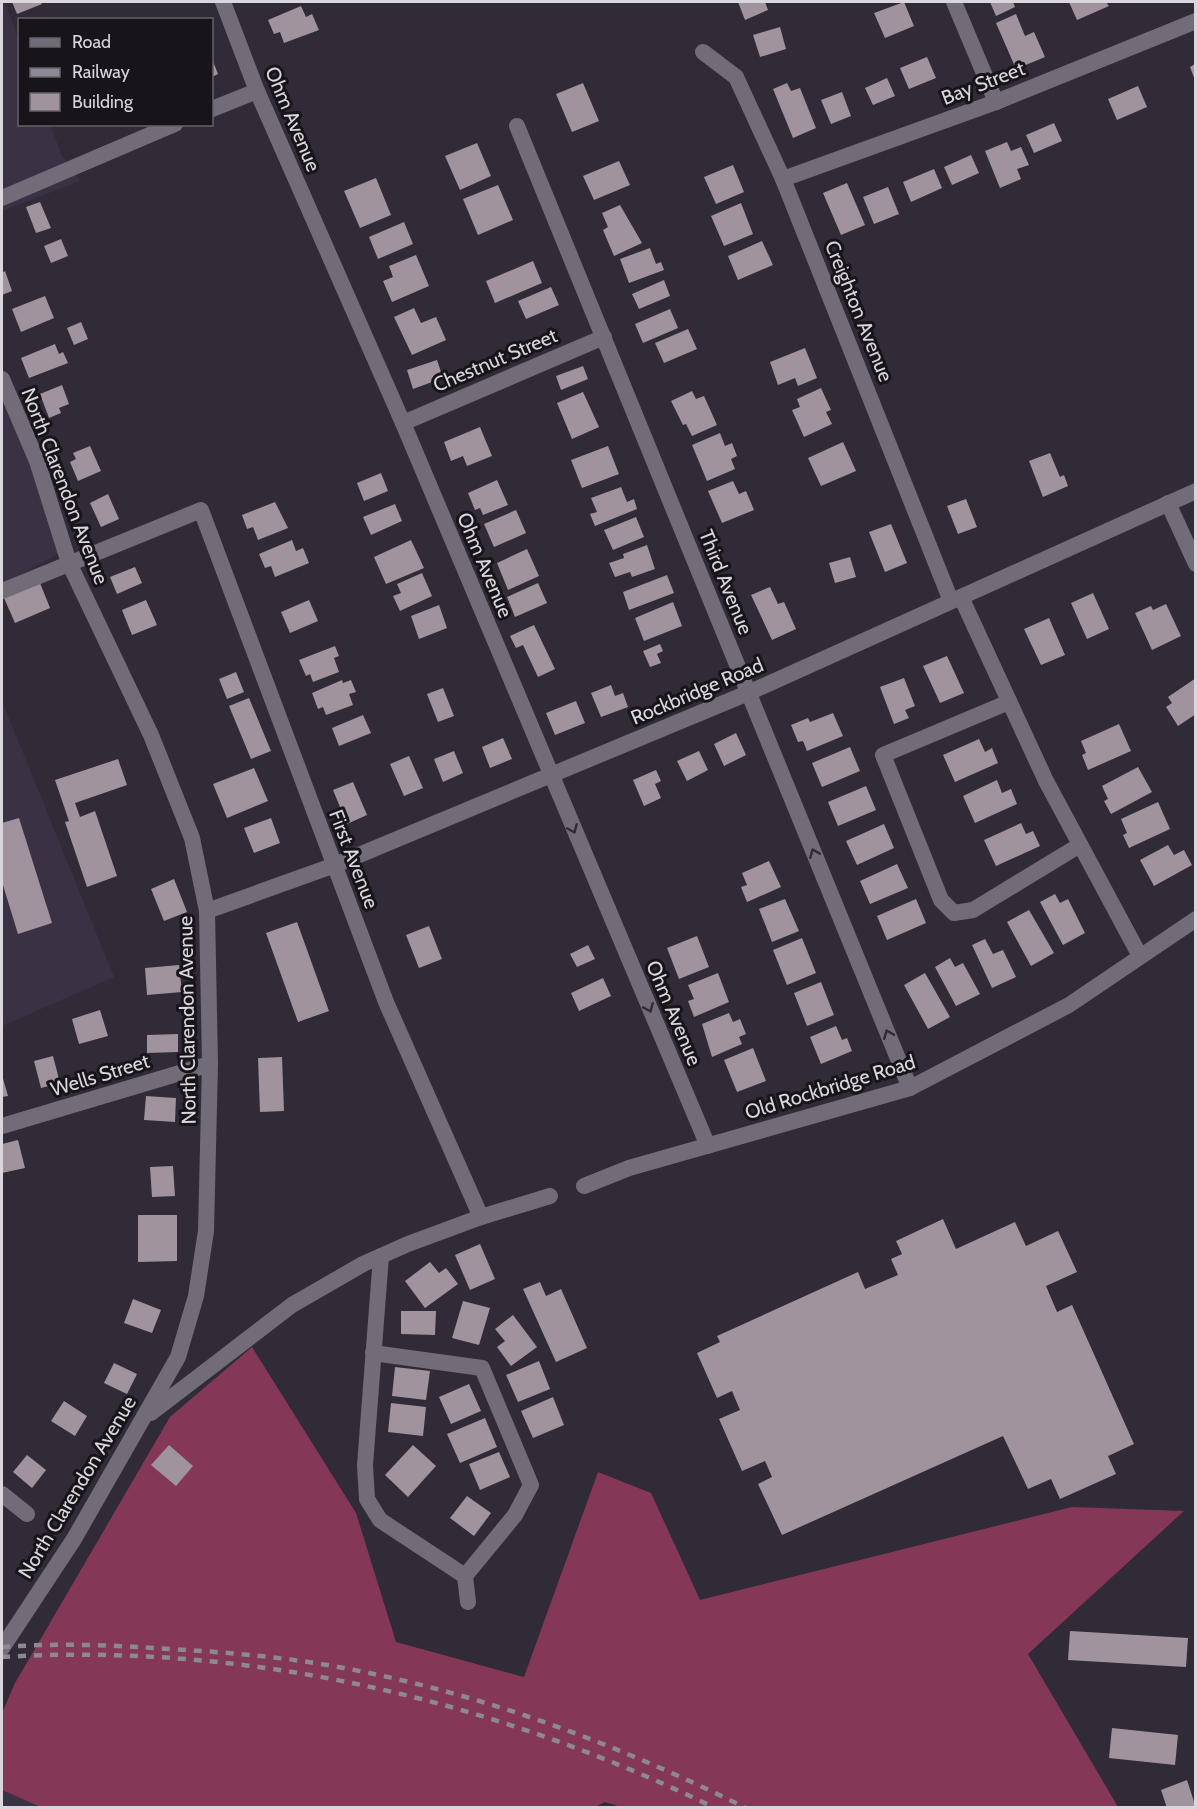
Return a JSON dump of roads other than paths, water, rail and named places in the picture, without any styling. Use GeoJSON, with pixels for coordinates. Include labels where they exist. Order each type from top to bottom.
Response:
{"type":"FeatureCollection","features":[{"type":"Feature","properties":{"kind":"street","name":"Ohm Avenue"},"geometry":{"type":"LineString","coordinates":[[223,2],[257,91],[403,423],[708,1146]]}},
{"type":"Feature","properties":{"kind":"street"},"geometry":{"type":"LineString","coordinates":[[954,2],[996,102]]}},
{"type":"Feature","properties":{"kind":"street","name":"Bay Street"},"geometry":{"type":"LineString","coordinates":[[783,179],[996,102],[1196,21]]}},
{"type":"Feature","properties":{"kind":"street","name":"Creighton Avenue"},"geometry":{"type":"LineString","coordinates":[[703,52],[735,77],[783,179],[956,599],[1009,702],[1046,781],[1140,956]]}},
{"type":"Feature","properties":{"kind":"street"},"geometry":{"type":"LineString","coordinates":[[213,109],[257,91]]}},
{"type":"Feature","properties":{"kind":"street"},"geometry":{"type":"LineString","coordinates":[[2,198],[170,126]]}},
{"type":"Feature","properties":{"kind":"street","name":"Third Avenue"},"geometry":{"type":"LineString","coordinates":[[517,126],[910,1088]]}},
{"type":"Feature","properties":{"kind":"street","name":"Chestnut Street"},"geometry":{"type":"LineString","coordinates":[[403,423],[604,337]]}},
{"type":"Feature","properties":{"kind":"street","name":"North Clarendon Avenue"},"geometry":{"type":"LineString","coordinates":[[2,380],[37,462],[69,563],[151,735],[192,838],[207,910],[210,1064],[208,1208],[196,1296],[178,1358],[74,1539],[2,1648]]}},
{"type":"Feature","properties":{"kind":"street","name":"Rockbridge Road"},"geometry":{"type":"LineString","coordinates":[[207,910],[335,865],[748,693],[1196,491]]}},
{"type":"Feature","properties":{"kind":"street"},"geometry":{"type":"LineString","coordinates":[[1168,503],[1196,564]]}},
{"type":"Feature","properties":{"kind":"street","name":"First Avenue"},"geometry":{"type":"LineString","coordinates":[[69,563],[201,510],[396,1028],[481,1217]]}},
{"type":"Feature","properties":{"kind":"street"},"geometry":{"type":"LineString","coordinates":[[2,591],[69,563]]}},
{"type":"Feature","properties":{"kind":"street"},"geometry":{"type":"LineString","coordinates":[[1009,702],[883,755],[941,900],[954,913],[973,910],[1080,845]]}},
{"type":"Feature","properties":{"kind":"street","name":"Old Rockbridge Road"},"geometry":{"type":"LineString","coordinates":[[584,1186],[629,1168],[910,1088],[1069,1005],[1196,919]]}},
{"type":"Feature","properties":{"kind":"street","name":"Wells Street"},"geometry":{"type":"LineString","coordinates":[[2,1126],[210,1064]]}},
{"type":"Feature","properties":{"kind":"street"},"geometry":{"type":"LineString","coordinates":[[144,1419],[291,1305],[381,1256],[481,1217],[550,1196]]}},
{"type":"Feature","properties":{"kind":"street"},"geometry":{"type":"LineString","coordinates":[[381,1256],[365,1465],[367,1499],[380,1520],[465,1576]]}},
{"type":"Feature","properties":{"kind":"street"},"geometry":{"type":"LineString","coordinates":[[372,1353],[482,1368],[531,1485],[514,1515],[465,1576],[468,1602]]}},
{"type":"Feature","properties":{"kind":"street"},"geometry":{"type":"LineString","coordinates":[[2,1494],[27,1514]]}},
{"type":"Feature","properties":{"kind":"railway"},"geometry":{"type":"LineString","coordinates":[[2,1647],[127,1646],[209,1652],[307,1662],[381,1676],[489,1704],[541,1721],[645,1761],[746,1808]]}},
{"type":"Feature","properties":{"kind":"railway"},"geometry":{"type":"LineString","coordinates":[[2,1657],[94,1655],[186,1659],[277,1670],[368,1686],[457,1709],[545,1737],[631,1770],[715,1808]]}}]}
